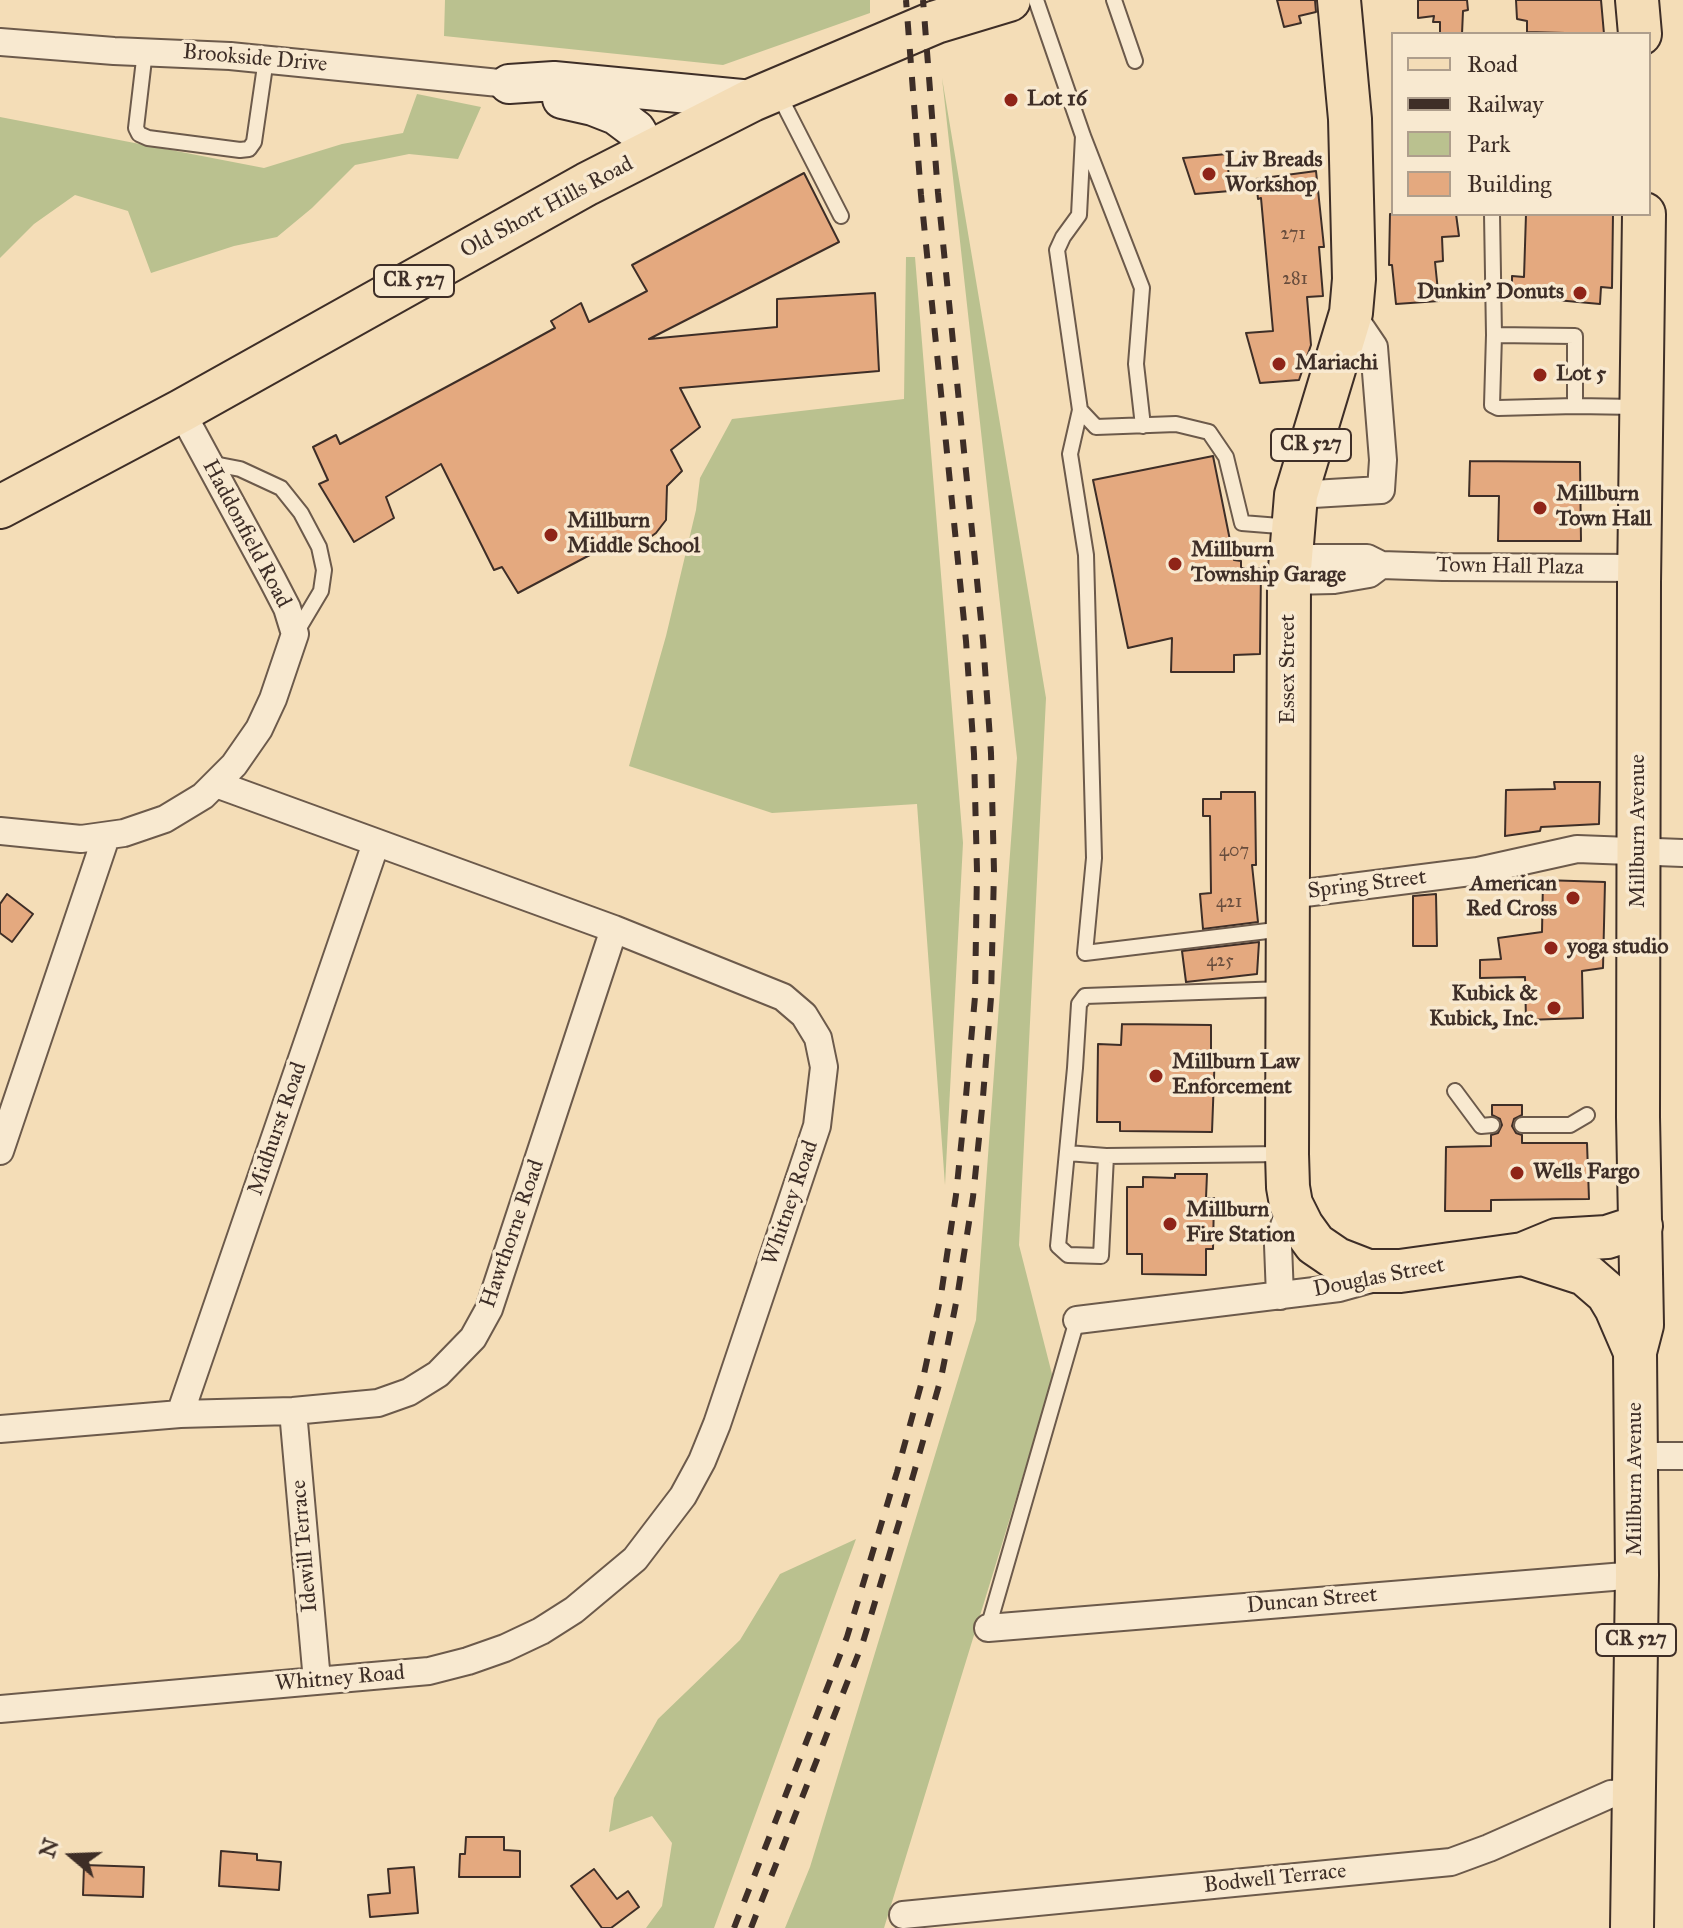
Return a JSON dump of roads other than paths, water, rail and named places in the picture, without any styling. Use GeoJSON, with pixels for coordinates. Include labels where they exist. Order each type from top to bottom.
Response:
{"type":"FeatureCollection","features":[{"type":"Feature","properties":{"kind":"main road","name":"Old Short Hills Road"},"geometry":{"type":"LineString","coordinates":[[0,507],[181,411],[587,184],[764,94],[936,22],[1009,0]]}},
{"type":"Feature","properties":{"kind":"main road","name":"Essex Street"},"geometry":{"type":"LineString","coordinates":[[1339,0],[1350,133],[1354,279],[1351,313],[1292,540],[1288,1187],[1291,1204],[1315,1244],[1337,1259],[1368,1271],[1400,1271]]}},
{"type":"Feature","properties":{"kind":"main road"},"geometry":{"type":"LineString","coordinates":[[1637,0],[1640,32]]}},
{"type":"Feature","properties":{"kind":"main road","name":"Brookside Drive"},"geometry":{"type":"LineString","coordinates":[[509,84],[554,81],[634,89],[764,94]]}},
{"type":"Feature","properties":{"kind":"main road","name":"Brookside Drive"},"geometry":{"type":"LineString","coordinates":[[509,84],[616,115],[661,147]]}},
{"type":"Feature","properties":{"kind":"main road"},"geometry":{"type":"LineString","coordinates":[[634,89],[657,112],[661,147]]}},
{"type":"Feature","properties":{"kind":"main road","name":"Millburn Avenue"},"geometry":{"type":"LineString","coordinates":[[1632,1928],[1637,1575],[1635,1352],[1642,1325],[1639,568],[1644,216]]}},
{"type":"Feature","properties":{"kind":"main road"},"geometry":{"type":"LineString","coordinates":[[1523,1254],[1557,1240],[1607,1237],[1641,1226]]}},
{"type":"Feature","properties":{"kind":"main road","name":"Douglas Street"},"geometry":{"type":"LineString","coordinates":[[1400,1271],[1523,1254],[1572,1269],[1595,1281],[1616,1308],[1635,1352]]}},
{"type":"Feature","properties":{"kind":"street","name":"Brookside Drive"},"geometry":{"type":"LineString","coordinates":[[0,42],[266,59],[509,84]]}},
{"type":"Feature","properties":{"kind":"street"},"geometry":{"type":"LineString","coordinates":[[1292,540],[1381,490],[1383,460],[1374,347],[1351,313]]}},
{"type":"Feature","properties":{"kind":"street","name":"Haddonfield Road"},"geometry":{"type":"LineString","coordinates":[[181,411],[277,588],[295,634],[259,729],[241,757],[216,784]]}},
{"type":"Feature","properties":{"kind":"street","name":"Town Hall Plaza"},"geometry":{"type":"LineString","coordinates":[[1292,540],[1367,558],[1381,565],[1639,568]]}},
{"type":"Feature","properties":{"kind":"street"},"geometry":{"type":"LineString","coordinates":[[0,831],[59,839],[106,837],[165,819],[216,784]]}},
{"type":"Feature","properties":{"kind":"street","name":"Whitney Road"},"geometry":{"type":"LineString","coordinates":[[0,1709],[429,1671],[468,1661],[541,1631],[574,1610],[635,1559],[683,1496],[717,1424],[817,1126],[824,1067],[818,1038],[804,1015],[783,997],[614,929],[216,784]]}},
{"type":"Feature","properties":{"kind":"street"},"geometry":{"type":"LineString","coordinates":[[0,1151],[106,837]]}},
{"type":"Feature","properties":{"kind":"street","name":"Midhurst Road"},"geometry":{"type":"LineString","coordinates":[[180,1414],[376,843]]}},
{"type":"Feature","properties":{"kind":"street","name":"Spring Street"},"geometry":{"type":"LineString","coordinates":[[1289,912],[1577,849],[1683,853]]}},
{"type":"Feature","properties":{"kind":"street","name":"Hawthorne Road"},"geometry":{"type":"LineString","coordinates":[[0,1429],[180,1414],[293,1411],[378,1403],[402,1395],[438,1374],[473,1338],[492,1299],[614,929]]}},
{"type":"Feature","properties":{"kind":"street","name":"Essex Street"},"geometry":{"type":"LineString","coordinates":[[1280,1296],[1278,1245],[1291,1204]]}},
{"type":"Feature","properties":{"kind":"street","name":"Douglas Street"},"geometry":{"type":"LineString","coordinates":[[1077,1320],[1339,1288],[1400,1271]]}},
{"type":"Feature","properties":{"kind":"street","name":"Idewill Terrace"},"geometry":{"type":"LineString","coordinates":[[293,1411],[317,1681]]}},
{"type":"Feature","properties":{"kind":"street"},"geometry":{"type":"LineString","coordinates":[[1635,1456],[1683,1456]]}},
{"type":"Feature","properties":{"kind":"street","name":"Duncan Street"},"geometry":{"type":"LineString","coordinates":[[988,1628],[1637,1575]]}},
{"type":"Feature","properties":{"kind":"street","name":"Bodwell Terrace"},"geometry":{"type":"LineString","coordinates":[[903,1915],[1451,1862],[1611,1794],[1633,1792]]}},
{"type":"Feature","properties":{"kind":"lane"},"geometry":{"type":"LineString","coordinates":[[1036,0],[1083,136],[1142,288],[1136,364],[1143,426]]}},
{"type":"Feature","properties":{"kind":"lane"},"geometry":{"type":"LineString","coordinates":[[1114,0],[1135,61]]}},
{"type":"Feature","properties":{"kind":"lane"},"geometry":{"type":"LineString","coordinates":[[145,51],[136,128],[139,134],[148,138],[240,150],[249,149],[254,142],[266,59]]}},
{"type":"Feature","properties":{"kind":"lane"},"geometry":{"type":"LineString","coordinates":[[764,94],[841,216]]}},
{"type":"Feature","properties":{"kind":"lane"},"geometry":{"type":"LineString","coordinates":[[1083,136],[1079,215],[1057,250],[1080,410],[1070,454],[1086,555],[1094,858],[1085,953],[1289,912]]}},
{"type":"Feature","properties":{"kind":"lane"},"geometry":{"type":"LineString","coordinates":[[1492,216],[1492,405],[1498,408],[1642,408]]}},
{"type":"Feature","properties":{"kind":"lane"},"geometry":{"type":"LineString","coordinates":[[1494,335],[1575,336],[1575,406]]}},
{"type":"Feature","properties":{"kind":"lane"},"geometry":{"type":"LineString","coordinates":[[1080,410],[1096,427],[1176,424],[1209,432],[1226,457],[1242,523],[1292,540]]}},
{"type":"Feature","properties":{"kind":"lane"},"geometry":{"type":"LineString","coordinates":[[209,463],[240,469],[281,488],[301,513],[319,547],[324,570],[321,591],[295,634]]}},
{"type":"Feature","properties":{"kind":"lane"},"geometry":{"type":"LineString","coordinates":[[1106,1156],[1101,1256],[1068,1255],[1058,1246],[1079,1004],[1085,996],[1289,989]]}},
{"type":"Feature","properties":{"kind":"lane"},"geometry":{"type":"LineString","coordinates":[[1455,1091],[1481,1126],[1492,1125]]}},
{"type":"Feature","properties":{"kind":"lane"},"geometry":{"type":"LineString","coordinates":[[1522,1125],[1570,1125],[1587,1115]]}},
{"type":"Feature","properties":{"kind":"lane"},"geometry":{"type":"LineString","coordinates":[[1067,1153],[1106,1156],[1287,1154]]}},
{"type":"Feature","properties":{"kind":"lane"},"geometry":{"type":"LineString","coordinates":[[988,1628],[1077,1320]]}},
{"type":"Feature","properties":{"kind":"railway"},"geometry":{"type":"LineString","coordinates":[[734,1928],[847,1637],[924,1374],[941,1295],[956,1195],[975,997],[977,871],[974,754],[966,641],[921,195],[906,0]]}},
{"type":"Feature","properties":{"kind":"railway"},"geometry":{"type":"LineString","coordinates":[[751,1928],[863,1642],[941,1378],[973,1197],[982,1109],[991,998],[994,871],[991,753],[983,640],[938,193],[923,0]]}},
{"type":"Feature","properties":{"kind":"place","name":"Lot 16"},"geometry":{"type":"Point","coordinates":[1011,100]}},
{"type":"Feature","properties":{"kind":"place","name":"Liv Breads Workshop"},"geometry":{"type":"Point","coordinates":[1209,174]}},
{"type":"Feature","properties":{"kind":"place","name":"Dunkin' Donuts"},"geometry":{"type":"Point","coordinates":[1580,293]}},
{"type":"Feature","properties":{"kind":"place","name":"Mariachi"},"geometry":{"type":"Point","coordinates":[1279,364]}},
{"type":"Feature","properties":{"kind":"place","name":"Lot 5"},"geometry":{"type":"Point","coordinates":[1540,375]}},
{"type":"Feature","properties":{"kind":"place","name":"Millburn Town Hall"},"geometry":{"type":"Point","coordinates":[1540,508]}},
{"type":"Feature","properties":{"kind":"place","name":"Millburn Middle School"},"geometry":{"type":"Point","coordinates":[551,535]}},
{"type":"Feature","properties":{"kind":"place","name":"Millburn Township Garage"},"geometry":{"type":"Point","coordinates":[1175,564]}},
{"type":"Feature","properties":{"kind":"place","name":"American Red Cross"},"geometry":{"type":"Point","coordinates":[1573,898]}},
{"type":"Feature","properties":{"kind":"place","name":"yoga studio"},"geometry":{"type":"Point","coordinates":[1551,948]}},
{"type":"Feature","properties":{"kind":"place","name":"Kubick & Kubick, Inc."},"geometry":{"type":"Point","coordinates":[1554,1008]}},
{"type":"Feature","properties":{"kind":"place","name":"Millburn Law Enforcement"},"geometry":{"type":"Point","coordinates":[1156,1076]}},
{"type":"Feature","properties":{"kind":"place","name":"Wells Fargo"},"geometry":{"type":"Point","coordinates":[1517,1173]}},
{"type":"Feature","properties":{"kind":"place","name":"Millburn Fire Station"},"geometry":{"type":"Point","coordinates":[1170,1224]}}]}
